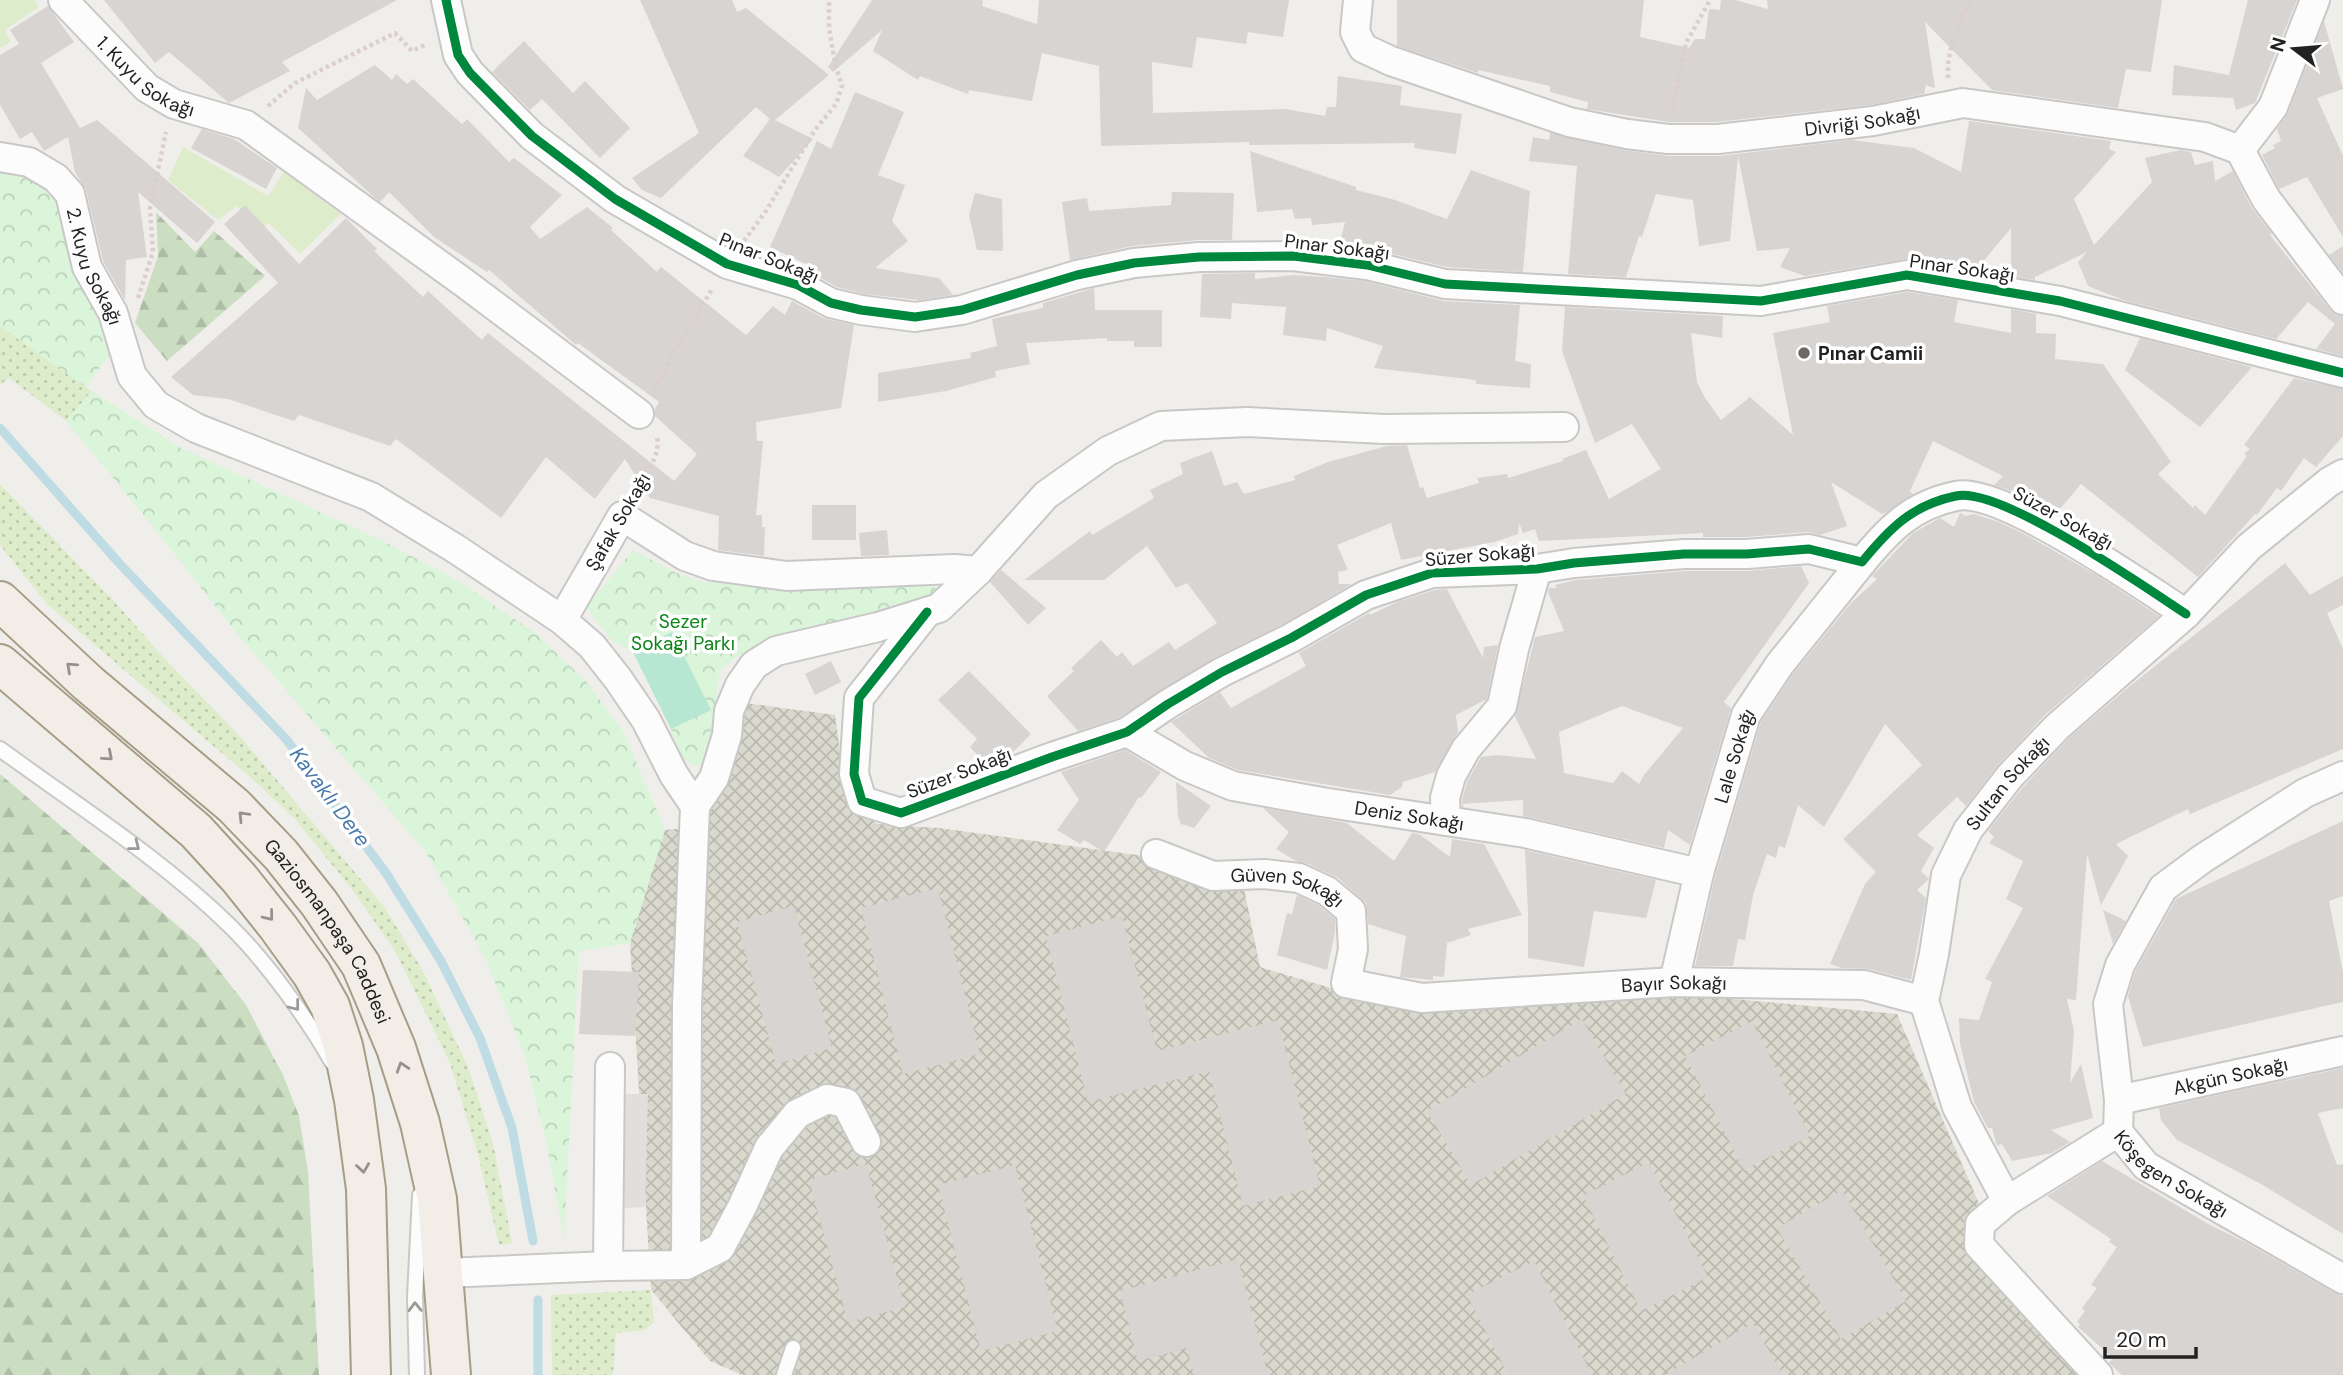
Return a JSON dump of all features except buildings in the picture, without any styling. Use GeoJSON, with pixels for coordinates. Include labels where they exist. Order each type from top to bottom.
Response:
{"type":"FeatureCollection","features":[{"type":"Feature","properties":{"kind":"main road","name":"Gaziosmanpaşa Caddesi"},"geometry":{"type":"LineString","coordinates":[[0,601],[88,683],[234,806],[281,855],[319,903],[361,965],[396,1048],[420,1123],[437,1199],[451,1375]]}},
{"type":"Feature","properties":{"kind":"main road","name":"Gaziosmanpaşa Caddesi"},"geometry":{"type":"LineString","coordinates":[[0,664],[195,831],[239,878],[312,974],[330,1006],[343,1045],[354,1100],[366,1189],[370,1375]]}},
{"type":"Feature","properties":{"kind":"street","name":"1. Kuyu Sokağı"},"geometry":{"type":"LineString","coordinates":[[63,0],[147,88],[174,104],[246,125]]}},
{"type":"Feature","properties":{"kind":"street","name":"Pınar Sokağı"},"geometry":{"type":"LineString","coordinates":[[446,0],[458,55],[470,72],[533,136],[615,199],[727,264],[798,285],[831,303],[861,310],[915,317],[962,310],[1100,270],[1134,263],[1199,257],[1293,256],[1367,265],[1445,284],[1761,302],[1906,275],[2060,302],[2343,373]]}},
{"type":"Feature","properties":{"kind":"street","name":"Divriği Sokağı"},"geometry":{"type":"LineString","coordinates":[[1359,0],[1355,32],[1363,48],[1391,61],[1569,122],[1627,134],[1668,139],[1718,139],[1860,123],[1963,103],[2205,137],[2239,150]]}},
{"type":"Feature","properties":{"kind":"street"},"geometry":{"type":"LineString","coordinates":[[2315,0],[2273,107],[2239,150],[2266,199],[2343,300]]}},
{"type":"Feature","properties":{"kind":"street"},"geometry":{"type":"LineString","coordinates":[[246,125],[639,414]]}},
{"type":"Feature","properties":{"kind":"street","name":"2. Kuyu Sokağı"},"geometry":{"type":"LineString","coordinates":[[0,157],[29,162],[56,178],[70,194],[88,267],[119,328],[132,376],[156,405],[196,428],[371,497],[456,549],[562,621]]}},
{"type":"Feature","properties":{"kind":"street"},"geometry":{"type":"LineString","coordinates":[[686,1265],[687,1006],[695,806],[714,778],[727,736],[729,711],[740,685],[754,665],[776,651],[878,627],[939,608],[978,571],[1046,495],[1108,452],[1161,426],[1247,422],[1384,429],[1564,427]]}},
{"type":"Feature","properties":{"kind":"street","name":"Sultan Sokağı"},"geometry":{"type":"LineString","coordinates":[[2007,1201],[1956,1107],[1924,1001],[1946,875],[1968,830],[2010,776],[2056,727],[2186,614],[2249,547],[2329,482],[2343,474]]}},
{"type":"Feature","properties":{"kind":"street","name":"Süzer Sokağı"},"geometry":{"type":"LineString","coordinates":[[927,612],[859,698],[854,774],[862,801],[901,813],[1052,757],[1127,733],[1168,704],[1222,672],[1291,638],[1366,595],[1432,573],[1537,569],[1574,563],[1684,554],[1746,554],[1809,549],[1862,562],[1882,538],[1915,510],[1958,495],[1997,501],[2112,565],[2186,614]]}},
{"type":"Feature","properties":{"kind":"street"},"geometry":{"type":"LineString","coordinates":[[622,516],[685,556],[713,566],[787,576],[954,569],[978,571]]}},
{"type":"Feature","properties":{"kind":"street","name":"Şafak Sokağı"},"geometry":{"type":"LineString","coordinates":[[562,621],[622,516]]}},
{"type":"Feature","properties":{"kind":"street","name":"Lale Sokağı"},"geometry":{"type":"LineString","coordinates":[[1674,982],[1699,873],[1746,716],[1780,664],[1862,562]]}},
{"type":"Feature","properties":{"kind":"street"},"geometry":{"type":"LineString","coordinates":[[1446,821],[1445,798],[1451,776],[1466,750],[1502,706],[1514,649],[1537,569]]}},
{"type":"Feature","properties":{"kind":"street"},"geometry":{"type":"LineString","coordinates":[[562,621],[592,646],[618,679],[646,720],[674,775],[695,806]]}},
{"type":"Feature","properties":{"kind":"street","name":"Deniz Sokağı"},"geometry":{"type":"LineString","coordinates":[[1127,733],[1185,766],[1233,786],[1525,832],[1699,873]]}},
{"type":"Feature","properties":{"kind":"street","name":"Köşegen Sokağı"},"geometry":{"type":"LineString","coordinates":[[2343,776],[2305,793],[2202,859],[2163,888],[2120,965],[2108,1003],[2119,1100],[2118,1132],[2146,1166],[2343,1279]]}},
{"type":"Feature","properties":{"kind":"street","name":"Güven Sokağı"},"geometry":{"type":"LineString","coordinates":[[1156,854],[1213,876],[1265,874],[1298,878],[1327,891],[1351,911],[1353,949],[1346,983],[1422,998]]}},
{"type":"Feature","properties":{"kind":"street","name":"Bayır Sokağı"},"geometry":{"type":"LineString","coordinates":[[1422,998],[1674,982],[1864,985],[1924,1001]]}},
{"type":"Feature","properties":{"kind":"street","name":"Akgün Sokağı"},"geometry":{"type":"LineString","coordinates":[[2119,1100],[2343,1051]]}},
{"type":"Feature","properties":{"kind":"street"},"geometry":{"type":"LineString","coordinates":[[608,1266],[610,1067]]}},
{"type":"Feature","properties":{"kind":"street"},"geometry":{"type":"LineString","coordinates":[[444,1273],[686,1265],[720,1248],[742,1208],[769,1148],[797,1114],[827,1099],[846,1103],[866,1142]]}},
{"type":"Feature","properties":{"kind":"street"},"geometry":{"type":"LineString","coordinates":[[2098,1375],[1979,1245],[1980,1224],[2007,1201],[2118,1132]]}},
{"type":"Feature","properties":{"kind":"lane"},"geometry":{"type":"LineString","coordinates":[[0,749],[112,828],[230,926],[315,1032],[354,1100]]}},
{"type":"Feature","properties":{"kind":"lane"},"geometry":{"type":"LineString","coordinates":[[417,1375],[415,1297],[421,1163],[420,1123]]}},
{"type":"Feature","properties":{"kind":"lane"},"geometry":{"type":"LineString","coordinates":[[784,1375],[793,1348]]}},
{"type":"Feature","properties":{"kind":"path"},"geometry":{"type":"LineString","coordinates":[[639,414],[727,264],[766,211],[816,130],[836,104],[842,86],[829,28],[829,0]]}},
{"type":"Feature","properties":{"kind":"path"},"geometry":{"type":"LineString","coordinates":[[1668,139],[1677,79],[1686,43],[1710,0]]}},
{"type":"Feature","properties":{"kind":"path"},"geometry":{"type":"LineString","coordinates":[[1963,103],[1948,79],[1947,65],[1953,37],[1970,0]]}},
{"type":"Feature","properties":{"kind":"path"},"geometry":{"type":"LineString","coordinates":[[246,125],[295,83],[395,33],[412,51],[423,45]]}},
{"type":"Feature","properties":{"kind":"path"},"geometry":{"type":"LineString","coordinates":[[119,328],[130,315],[138,298],[153,252],[149,208],[174,104]]}},
{"type":"Feature","properties":{"kind":"shaded area"},"geometry":{"type":"Polygon","coordinates":[[[729,701],[835,715],[846,795],[877,824],[939,828],[1240,869],[1260,967],[1415,1013],[1658,992],[1897,1014],[1981,1208],[1966,1242],[2085,1375],[742,1375],[710,1361],[651,1290],[630,943],[665,830],[705,826],[729,701]]]}},
{"type":"Feature","properties":{"kind":"shaded area"},"geometry":{"type":"Polygon","coordinates":[[[621,1094],[648,1094],[645,1207],[625,1208],[621,1094]]]}},
{"type":"Feature","properties":{"kind":"green space"},"geometry":{"type":"Polygon","coordinates":[[[0,0],[34,0],[39,7],[5,30],[11,42],[0,48],[0,0]]]}},
{"type":"Feature","properties":{"kind":"green space"},"geometry":{"type":"Polygon","coordinates":[[[183,147],[268,196],[284,172],[341,214],[300,254],[269,223],[251,238],[255,223],[237,206],[218,220],[168,180],[183,147]]]}},
{"type":"Feature","properties":{"kind":"green space"},"geometry":{"type":"Polygon","coordinates":[[[0,165],[35,173],[54,194],[119,341],[86,387],[0,326],[0,165]]]}},
{"type":"Feature","properties":{"kind":"green space"},"geometry":{"type":"Polygon","coordinates":[[[156,212],[195,252],[214,231],[265,276],[167,361],[135,323],[158,256],[156,212]]]}},
{"type":"Feature","properties":{"kind":"green space"},"geometry":{"type":"Polygon","coordinates":[[[0,326],[92,391],[66,421],[9,378],[0,385],[0,326]]]}},
{"type":"Feature","properties":{"kind":"green space"},"geometry":{"type":"Polygon","coordinates":[[[92,391],[179,447],[383,541],[459,581],[535,633],[586,681],[624,733],[665,830],[630,943],[579,951],[564,1238],[546,1141],[525,1056],[485,958],[425,851],[239,636],[66,421],[92,391]]]}},
{"type":"Feature","properties":{"kind":"green space"},"geometry":{"type":"Polygon","coordinates":[[[0,484],[238,734],[385,908],[424,973],[468,1067],[493,1143],[512,1243],[499,1245],[478,1155],[450,1063],[395,951],[354,892],[295,819],[258,784],[48,605],[0,545],[0,484]]]}},
{"type":"Feature","properties":{"kind":"green space","name":"Sezer Sokağı Parkı"},"geometry":{"type":"Polygon","coordinates":[[[633,550],[676,573],[703,582],[808,586],[927,580],[936,589],[936,599],[739,655],[720,671],[707,760],[702,765],[692,765],[680,754],[671,729],[633,652],[612,641],[586,607],[633,550]]]}},
{"type":"Feature","properties":{"kind":"green space"},"geometry":{"type":"Polygon","coordinates":[[[672,632],[711,710],[671,729],[633,652],[672,632]]]}},
{"type":"Feature","properties":{"kind":"green space"},"geometry":{"type":"Polygon","coordinates":[[[0,774],[198,943],[246,1005],[283,1075],[299,1116],[308,1172],[319,1375],[0,1375],[0,774]]]}},
{"type":"Feature","properties":{"kind":"green space"},"geometry":{"type":"Polygon","coordinates":[[[651,1290],[654,1322],[645,1330],[616,1333],[613,1375],[552,1375],[551,1295],[651,1290]]]}},
{"type":"Feature","properties":{"kind":"waterway","name":"Kavaklı Dere"},"geometry":{"type":"LineString","coordinates":[[0,428],[119,563],[286,739],[386,873],[441,961],[480,1038],[512,1128],[533,1241]]}},
{"type":"Feature","properties":{"kind":"waterway","name":"Kavaklı Dere"},"geometry":{"type":"LineString","coordinates":[[538,1300],[538,1375]]}},
{"type":"Feature","properties":{"kind":"cycle path"},"geometry":{"type":"LineString","coordinates":[[446,0],[458,55],[470,73],[532,136],[615,199],[727,264],[798,285],[831,303],[861,310],[915,317],[962,310],[1077,275],[1134,263],[1199,257],[1293,256],[1367,265],[1445,284],[1761,301],[1907,275],[2060,301],[2343,373]]}},
{"type":"Feature","properties":{"kind":"cycle path"},"geometry":{"type":"LineString","coordinates":[[927,612],[859,698],[854,774],[862,801],[901,813],[1127,732],[1222,672],[1291,638],[1366,595],[1432,573],[1537,569],[1574,563],[1684,554],[1747,554],[1809,549],[1862,562],[1892,529],[1914,512],[1956,496],[1977,497],[2005,506],[2072,541],[2186,614]]}},
{"type":"Feature","properties":{"kind":"place","name":"Pınar Camii"},"geometry":{"type":"Point","coordinates":[1804,353]}}]}
